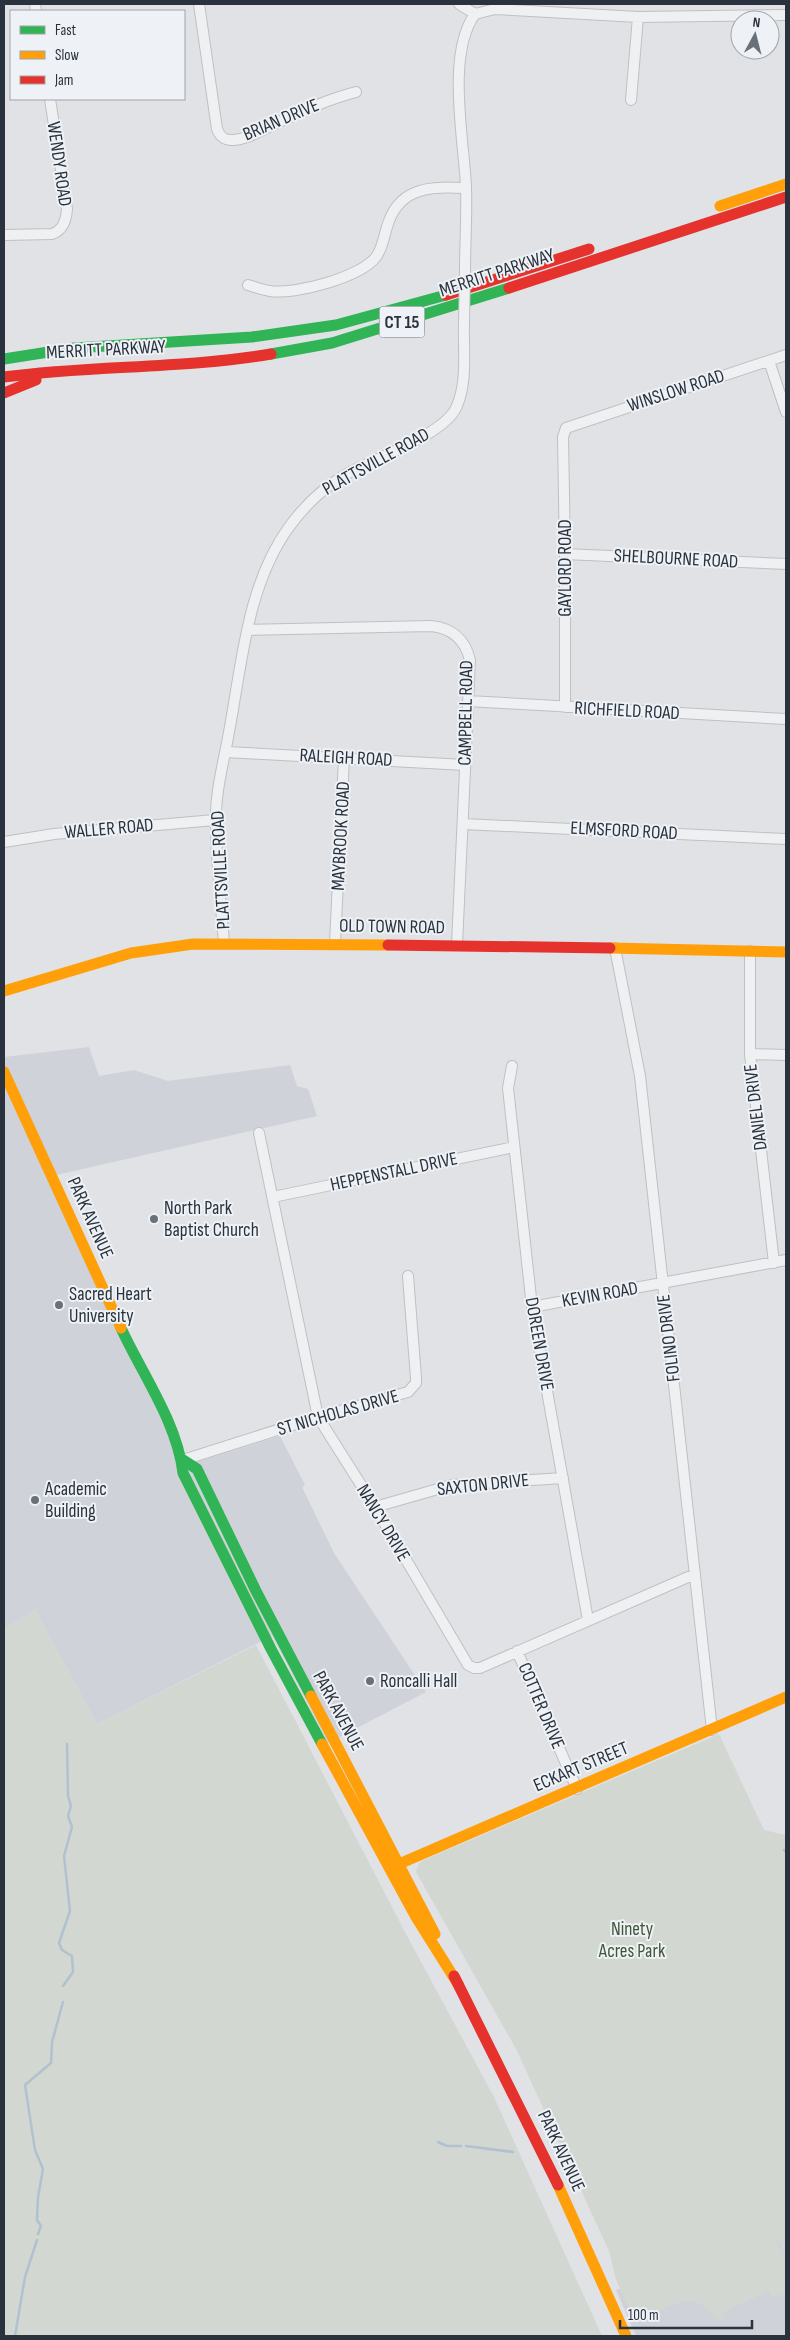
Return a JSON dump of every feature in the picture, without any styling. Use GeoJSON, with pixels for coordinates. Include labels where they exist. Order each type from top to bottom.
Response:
{"type":"FeatureCollection","features":[{"type":"Feature","properties":{"kind":"main road"},"geometry":{"type":"LineString","coordinates":[[713,208],[786,184]]}},
{"type":"Feature","properties":{"kind":"main road","name":"MERRITT PARKWAY"},"geometry":{"type":"LineString","coordinates":[[4,377],[80,369],[257,356],[332,343],[435,312],[786,197]]}},
{"type":"Feature","properties":{"kind":"main road","name":"MERRITT PARKWAY"},"geometry":{"type":"LineString","coordinates":[[4,359],[74,348],[252,337],[336,325],[438,298],[602,244]]}},
{"type":"Feature","properties":{"kind":"main road"},"geometry":{"type":"LineString","coordinates":[[4,393],[24,384],[80,369]]}},
{"type":"Feature","properties":{"kind":"main road","name":"OLD TOWN ROAD"},"geometry":{"type":"LineString","coordinates":[[4,991],[131,953],[193,944],[335,943],[786,952]]}},
{"type":"Feature","properties":{"kind":"main road","name":"PARK AVENUE"},"geometry":{"type":"LineString","coordinates":[[4,1072],[183,1460],[183,1474],[271,1649],[442,1947],[458,1984],[545,2157],[626,2336]]}},
{"type":"Feature","properties":{"kind":"main road","name":"PARK AVENUE"},"geometry":{"type":"LineString","coordinates":[[183,1460],[197,1469],[227,1534],[395,1866]]}},
{"type":"Feature","properties":{"kind":"main road"},"geometry":{"type":"LineString","coordinates":[[271,1649],[281,1639]]}},
{"type":"Feature","properties":{"kind":"main road","name":"ECKART STREET"},"geometry":{"type":"LineString","coordinates":[[395,1866],[577,1789],[786,1697]]}},
{"type":"Feature","properties":{"kind":"street","name":"BRIAN DRIVE"},"geometry":{"type":"LineString","coordinates":[[199,4],[217,129],[221,137],[233,140],[249,136],[322,102],[356,92]]}},
{"type":"Feature","properties":{"kind":"street"},"geometry":{"type":"LineString","coordinates":[[459,4],[475,14],[495,9],[525,7],[638,17],[786,15]]}},
{"type":"Feature","properties":{"kind":"street","name":"PLATTSVILLE ROAD"},"geometry":{"type":"LineString","coordinates":[[224,943],[216,820],[248,630],[266,568],[282,537],[301,511],[327,487],[348,474],[423,438],[440,426],[455,409],[461,392],[466,188],[459,106],[460,60],[466,30],[475,14]]}},
{"type":"Feature","properties":{"kind":"street"},"geometry":{"type":"LineString","coordinates":[[631,100],[638,17]]}},
{"type":"Feature","properties":{"kind":"street","name":"WENDY ROAD"},"geometry":{"type":"LineString","coordinates":[[4,235],[52,234],[59,232],[66,218],[67,209],[50,100]]}},
{"type":"Feature","properties":{"kind":"street"},"geometry":{"type":"LineString","coordinates":[[248,285],[270,292],[298,289],[339,280],[353,274],[375,258],[381,250],[394,208],[402,201],[420,190],[431,187],[466,188]]}},
{"type":"Feature","properties":{"kind":"street","name":"WINSLOW ROAD"},"geometry":{"type":"LineString","coordinates":[[566,428],[786,355]]}},
{"type":"Feature","properties":{"kind":"street"},"geometry":{"type":"LineString","coordinates":[[769,361],[786,412]]}},
{"type":"Feature","properties":{"kind":"street","name":"GAYLORD ROAD"},"geometry":{"type":"LineString","coordinates":[[565,708],[563,438],[566,428]]}},
{"type":"Feature","properties":{"kind":"street","name":"SHELBOURNE ROAD"},"geometry":{"type":"LineString","coordinates":[[565,554],[786,564]]}},
{"type":"Feature","properties":{"kind":"street","name":"CAMPBELL ROAD"},"geometry":{"type":"LineString","coordinates":[[248,630],[440,627],[456,635],[468,652],[470,660],[457,945]]}},
{"type":"Feature","properties":{"kind":"street","name":"RICHFIELD ROAD"},"geometry":{"type":"LineString","coordinates":[[468,701],[565,708],[786,718]]}},
{"type":"Feature","properties":{"kind":"street","name":"RALEIGH ROAD"},"geometry":{"type":"LineString","coordinates":[[226,752],[465,765]]}},
{"type":"Feature","properties":{"kind":"street","name":"MAYBROOK ROAD"},"geometry":{"type":"LineString","coordinates":[[335,943],[344,758]]}},
{"type":"Feature","properties":{"kind":"street","name":"WALLER ROAD"},"geometry":{"type":"LineString","coordinates":[[4,842],[54,834],[216,820]]}},
{"type":"Feature","properties":{"kind":"street","name":"ELMSFORD ROAD"},"geometry":{"type":"LineString","coordinates":[[463,824],[786,839]]}},
{"type":"Feature","properties":{"kind":"street","name":"FOLINO DRIVE"},"geometry":{"type":"LineString","coordinates":[[616,948],[640,1076],[712,1730]]}},
{"type":"Feature","properties":{"kind":"street","name":"DANIEL DRIVE"},"geometry":{"type":"LineString","coordinates":[[750,952],[750,1054],[774,1262]]}},
{"type":"Feature","properties":{"kind":"street"},"geometry":{"type":"LineString","coordinates":[[750,1054],[786,1055]]}},
{"type":"Feature","properties":{"kind":"street","name":"DOREEN DRIVE"},"geometry":{"type":"LineString","coordinates":[[512,1066],[508,1088],[532,1307],[588,1620]]}},
{"type":"Feature","properties":{"kind":"street","name":"NANCY DRIVE"},"geometry":{"type":"LineString","coordinates":[[260,1133],[318,1417],[375,1507],[468,1665],[480,1668],[695,1574]]}},
{"type":"Feature","properties":{"kind":"street","name":"HEPPENSTALL DRIVE"},"geometry":{"type":"LineString","coordinates":[[273,1197],[514,1147]]}},
{"type":"Feature","properties":{"kind":"street","name":"KEVIN ROAD"},"geometry":{"type":"LineString","coordinates":[[532,1307],[786,1260]]}},
{"type":"Feature","properties":{"kind":"street","name":"ST NICHOLAS DRIVE"},"geometry":{"type":"LineString","coordinates":[[183,1460],[318,1417],[408,1392],[416,1383],[408,1276]]}},
{"type":"Feature","properties":{"kind":"street","name":"SAXTON DRIVE"},"geometry":{"type":"LineString","coordinates":[[375,1507],[452,1485],[563,1478]]}},
{"type":"Feature","properties":{"kind":"street","name":"COTTER DRIVE"},"geometry":{"type":"LineString","coordinates":[[517,1651],[577,1789]]}},
{"type":"Feature","properties":{"kind":"shaded area","name":"Sacred Heart University"},"geometry":{"type":"Polygon","coordinates":[[[89,1047],[99,1076],[134,1070],[168,1081],[290,1065],[297,1086],[308,1089],[317,1116],[56,1175],[187,1465],[280,1436],[305,1485],[302,1487],[334,1553],[426,1692],[328,1743],[272,1636],[97,1724],[35,1610],[4,1629],[4,1057],[89,1047]]]}},
{"type":"Feature","properties":{"kind":"shaded area"},"geometry":{"type":"Polygon","coordinates":[[[779,2240],[786,2256],[786,2336],[636,2336],[616,2290],[779,2240]]]}},
{"type":"Feature","properties":{"kind":"green space"},"geometry":{"type":"Polygon","coordinates":[[[35,1610],[97,1724],[256,1645],[405,1932],[494,2097],[602,2336],[4,2336],[4,1629],[35,1610]]]}},
{"type":"Feature","properties":{"kind":"green space","name":"Ninety Acres Park"},"geometry":{"type":"Polygon","coordinates":[[[719,1734],[764,1830],[786,1835],[786,2256],[779,2240],[776,2241],[786,2258],[786,2302],[783,2294],[772,2298],[769,2291],[723,2312],[725,2319],[715,2319],[706,2308],[688,2301],[679,2302],[637,2319],[630,2312],[616,2280],[609,2251],[516,2049],[416,1872],[419,1863],[424,1860],[719,1734]]]}},
{"type":"Feature","properties":{"kind":"waterway"},"geometry":{"type":"LineString","coordinates":[[63,1986],[73,1972],[72,1956],[62,1950],[59,1943],[70,1911],[64,1856],[72,1827],[68,1816],[71,1806],[68,1796],[67,1744]]}},
{"type":"Feature","properties":{"kind":"waterway"},"geometry":{"type":"LineString","coordinates":[[38,2234],[41,2226],[37,2220],[38,2197],[43,2169],[35,2150],[25,2085],[51,2063],[52,2042],[63,2002]]}},
{"type":"Feature","properties":{"kind":"waterway"},"geometry":{"type":"LineString","coordinates":[[438,2142],[447,2146],[461,2146]]}},
{"type":"Feature","properties":{"kind":"waterway"},"geometry":{"type":"LineString","coordinates":[[466,2146],[513,2152]]}},
{"type":"Feature","properties":{"kind":"waterway"},"geometry":{"type":"LineString","coordinates":[[15,2336],[25,2277],[37,2240]]}},
{"type":"Feature","properties":{"kind":"traffic: fast"},"geometry":{"type":"LineString","coordinates":[[271,354],[332,343],[509,288]]}},
{"type":"Feature","properties":{"kind":"traffic: fast"},"geometry":{"type":"LineString","coordinates":[[4,359],[74,348],[252,337],[336,325],[446,295]]}},
{"type":"Feature","properties":{"kind":"traffic: fast"},"geometry":{"type":"LineString","coordinates":[[121,1328],[158,1399],[174,1435],[183,1473],[271,1649],[322,1744]]}},
{"type":"Feature","properties":{"kind":"traffic: fast"},"geometry":{"type":"LineString","coordinates":[[183,1460],[197,1469],[256,1591],[311,1696]]}},
{"type":"Feature","properties":{"kind":"traffic: slow"},"geometry":{"type":"LineString","coordinates":[[720,206],[786,184]]}},
{"type":"Feature","properties":{"kind":"traffic: slow"},"geometry":{"type":"LineString","coordinates":[[4,991],[131,953],[193,944],[388,945]]}},
{"type":"Feature","properties":{"kind":"traffic: slow"},"geometry":{"type":"LineString","coordinates":[[610,948],[786,952]]}},
{"type":"Feature","properties":{"kind":"traffic: slow"},"geometry":{"type":"LineString","coordinates":[[4,1072],[121,1328]]}},
{"type":"Feature","properties":{"kind":"traffic: slow"},"geometry":{"type":"LineString","coordinates":[[311,1696],[435,1934]]}},
{"type":"Feature","properties":{"kind":"traffic: slow"},"geometry":{"type":"LineString","coordinates":[[392,1867],[786,1697]]}},
{"type":"Feature","properties":{"kind":"traffic: slow"},"geometry":{"type":"LineString","coordinates":[[322,1744],[416,1917],[458,1984]]}},
{"type":"Feature","properties":{"kind":"traffic: slow"},"geometry":{"type":"LineString","coordinates":[[558,2185],[626,2336]]}},
{"type":"Feature","properties":{"kind":"traffic: jam"},"geometry":{"type":"LineString","coordinates":[[509,288],[786,197]]}},
{"type":"Feature","properties":{"kind":"traffic: jam"},"geometry":{"type":"LineString","coordinates":[[446,295],[589,249]]}},
{"type":"Feature","properties":{"kind":"traffic: jam"},"geometry":{"type":"LineString","coordinates":[[4,377],[71,370],[171,365],[271,354]]}},
{"type":"Feature","properties":{"kind":"traffic: jam"},"geometry":{"type":"LineString","coordinates":[[4,393],[36,380]]}},
{"type":"Feature","properties":{"kind":"traffic: jam"},"geometry":{"type":"LineString","coordinates":[[388,945],[610,948]]}},
{"type":"Feature","properties":{"kind":"traffic: jam"},"geometry":{"type":"LineString","coordinates":[[454,1976],[558,2185]]}},
{"type":"Feature","properties":{"kind":"place","name":"North Park Baptist Church"},"geometry":{"type":"Point","coordinates":[154,1219]}},
{"type":"Feature","properties":{"kind":"place","name":"Sacred Heart University"},"geometry":{"type":"Point","coordinates":[59,1305]}},
{"type":"Feature","properties":{"kind":"place","name":"Academic Building"},"geometry":{"type":"Point","coordinates":[35,1500]}},
{"type":"Feature","properties":{"kind":"place","name":"Roncalli Hall"},"geometry":{"type":"Point","coordinates":[370,1681]}}]}
